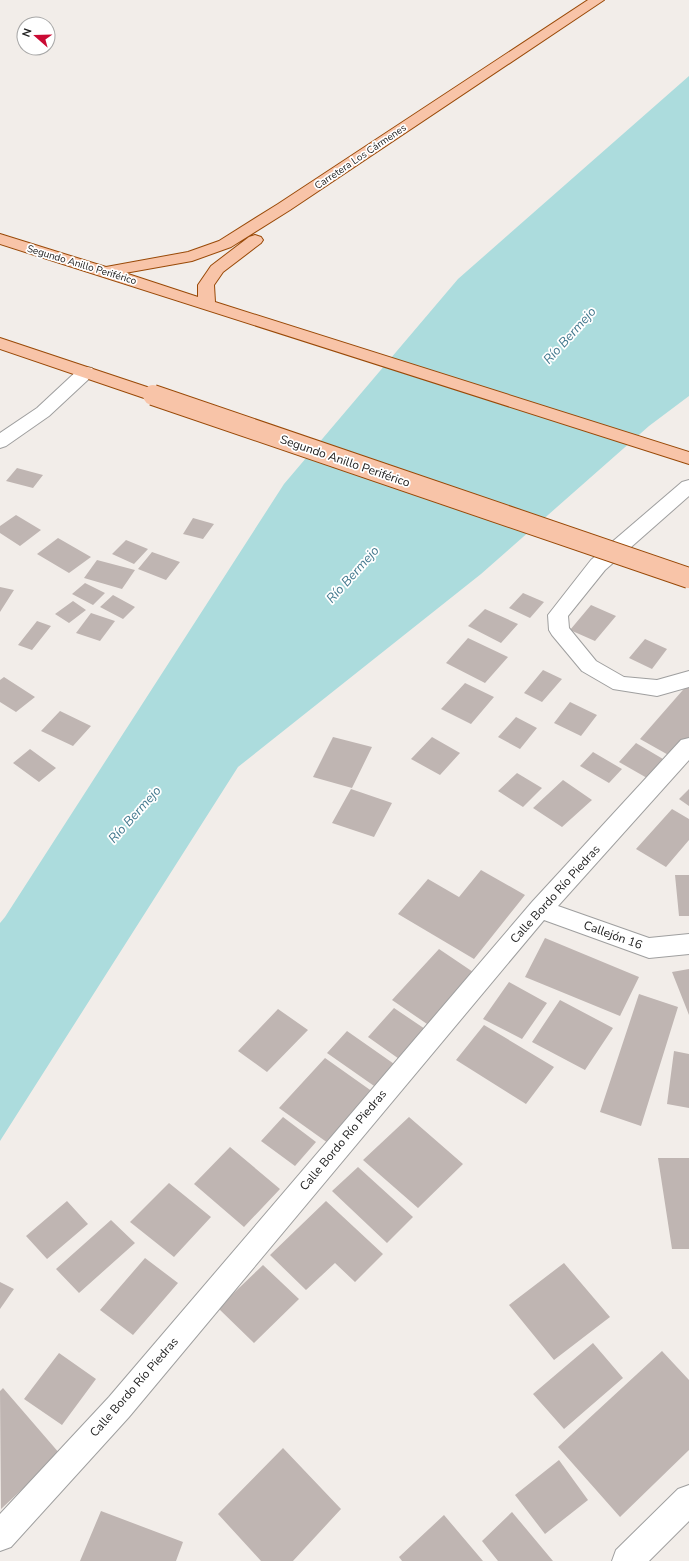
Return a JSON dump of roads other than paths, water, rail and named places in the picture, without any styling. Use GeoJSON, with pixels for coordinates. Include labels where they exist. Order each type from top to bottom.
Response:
{"type":"FeatureCollection","features":[{"type":"Feature","properties":{"kind":"main road","name":"Carretera Los Cármenes"},"geometry":{"type":"LineString","coordinates":[[106,272],[192,256],[225,244],[284,207],[597,0]]}},
{"type":"Feature","properties":{"kind":"main road","name":"Carretera Los Cármenes"},"geometry":{"type":"LineString","coordinates":[[207,305],[206,285],[217,269],[239,251],[614,0]]}},
{"type":"Feature","properties":{"kind":"main road","name":"Segundo Anillo Periférico"},"geometry":{"type":"LineString","coordinates":[[0,239],[689,458]]}},
{"type":"Feature","properties":{"kind":"main road","name":"Segundo Anillo Periférico"},"geometry":{"type":"LineString","coordinates":[[0,344],[689,578]]}},
{"type":"Feature","properties":{"kind":"street"},"geometry":{"type":"LineString","coordinates":[[0,442],[44,412],[86,372]]}},
{"type":"Feature","properties":{"kind":"street"},"geometry":{"type":"LineString","coordinates":[[689,486],[598,565],[558,615],[559,630],[588,666],[620,684],[658,688],[689,679]]}},
{"type":"Feature","properties":{"kind":"street","name":"Calle Bordo Río Piedras"},"geometry":{"type":"LineString","coordinates":[[0,1536],[119,1407],[540,909],[689,746]]}},
{"type":"Feature","properties":{"kind":"street","name":"Callejón 16"},"geometry":{"type":"LineString","coordinates":[[540,909],[649,948],[689,944]]}},
{"type":"Feature","properties":{"kind":"street"},"geometry":{"type":"LineString","coordinates":[[627,1561],[689,1500]]}},
{"type":"Feature","properties":{"kind":"water","name":"Río Bermejo"},"geometry":{"type":"Polygon","coordinates":[[[689,76],[689,396],[649,426],[481,574],[238,767],[0,1141],[0,923],[284,484],[458,279],[689,76]]]}}]}
